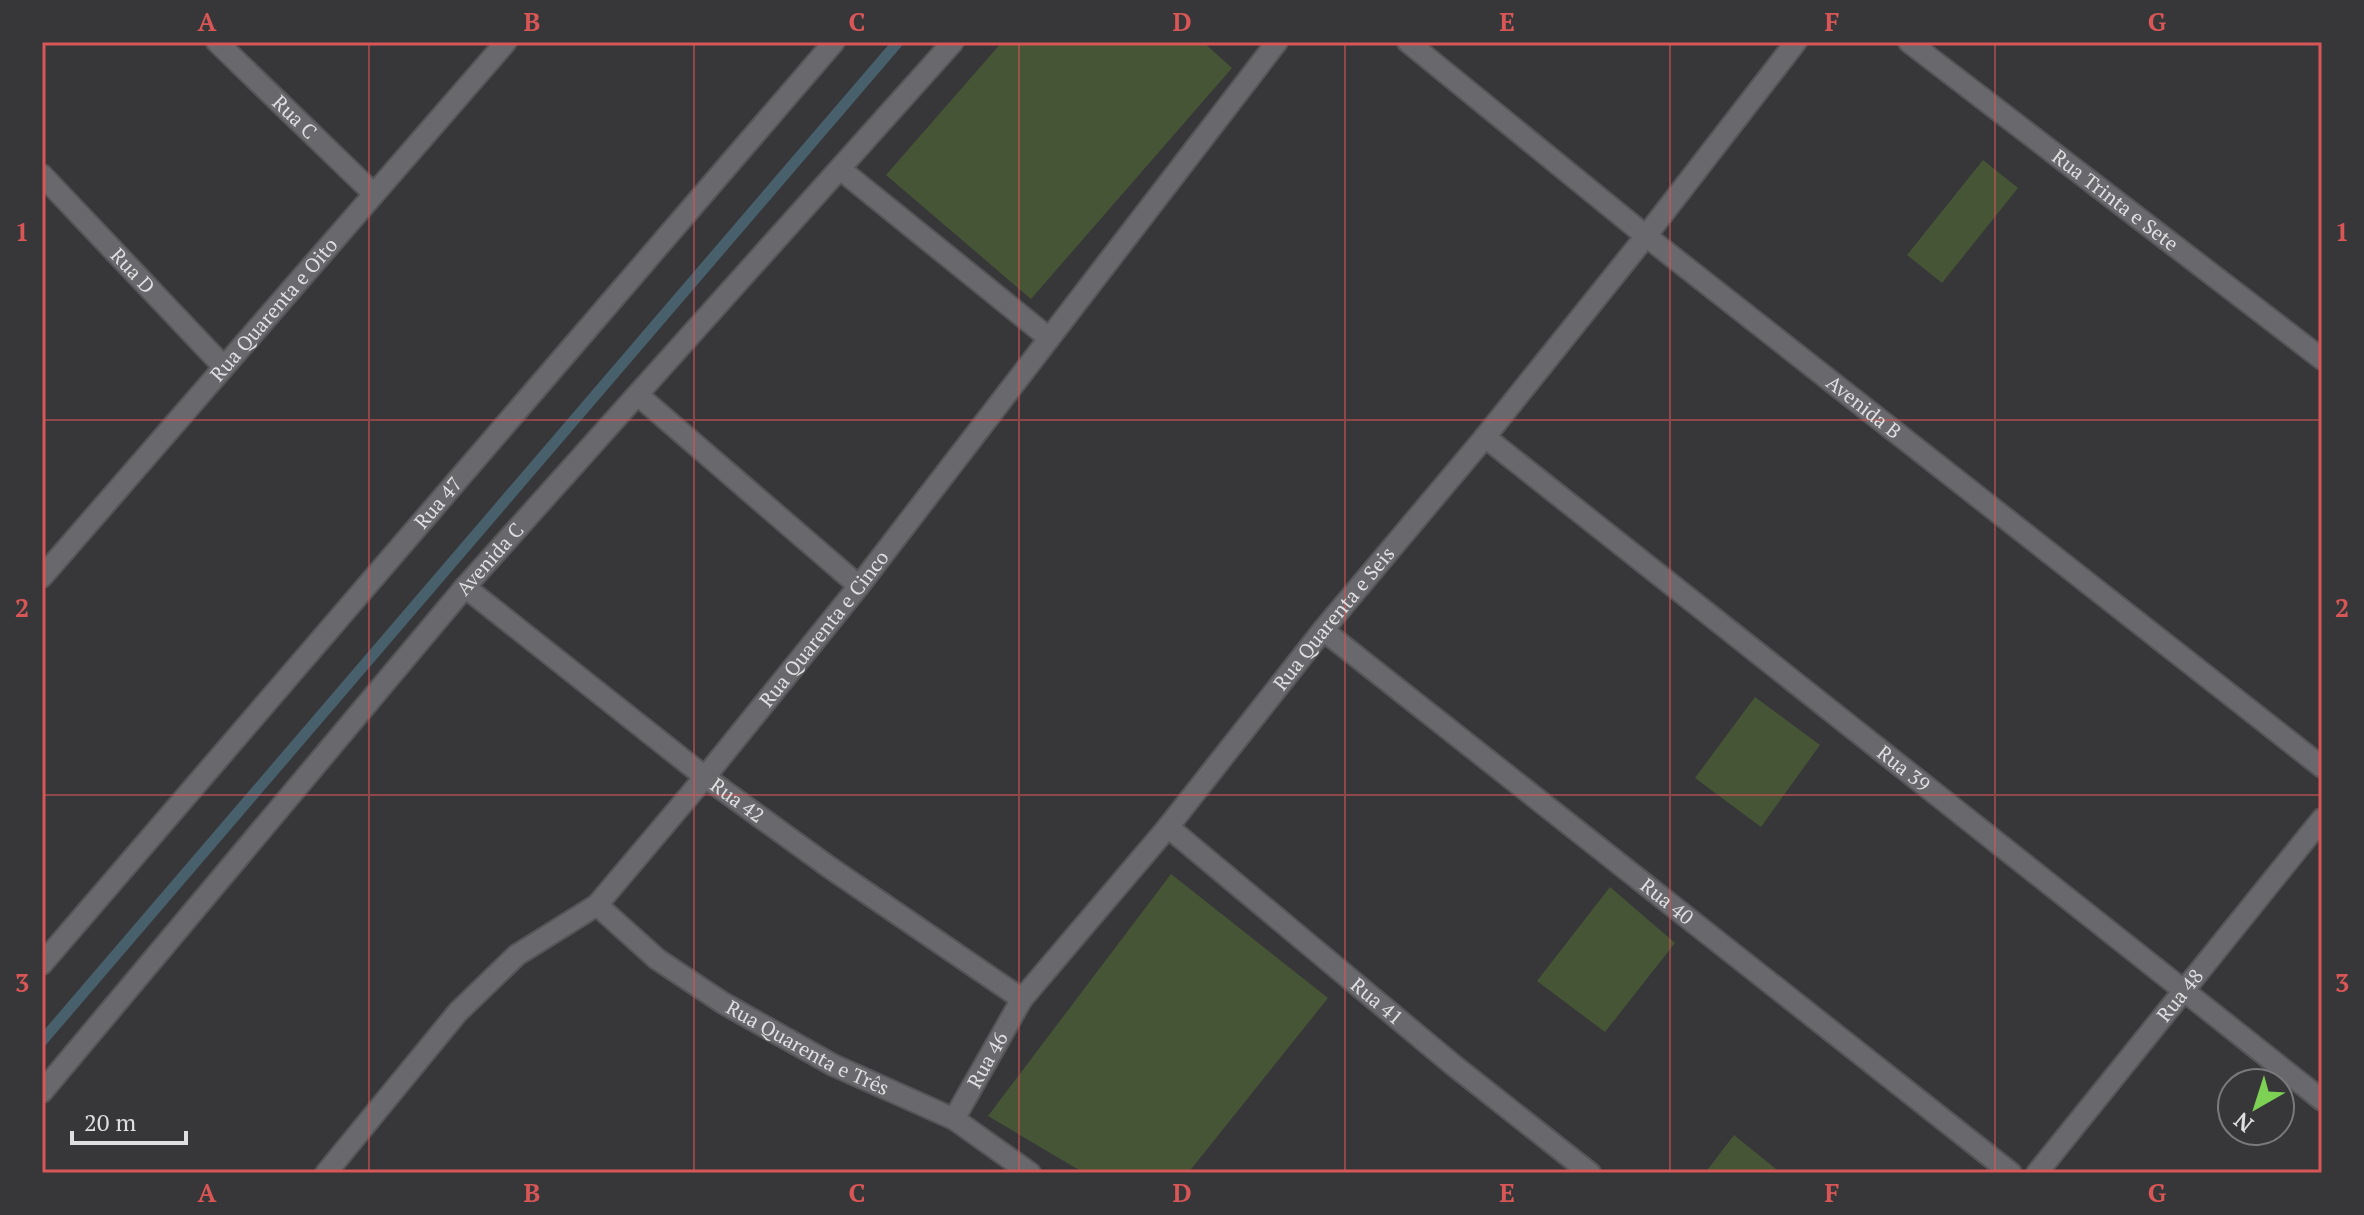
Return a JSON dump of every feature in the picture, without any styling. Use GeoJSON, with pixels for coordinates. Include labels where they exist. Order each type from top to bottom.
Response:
{"type":"FeatureCollection","features":[{"type":"Feature","properties":{"kind":"street","name":"Rua C"},"geometry":{"type":"LineString","coordinates":[[217,42],[373,193]]}},
{"type":"Feature","properties":{"kind":"street","name":"Rua Quarenta e Oito"},"geometry":{"type":"LineString","coordinates":[[42,577],[222,365],[506,42]]}},
{"type":"Feature","properties":{"kind":"street","name":"Rua 47"},"geometry":{"type":"LineString","coordinates":[[42,964],[834,42]]}},
{"type":"Feature","properties":{"kind":"street","name":"Avenida C"},"geometry":{"type":"LineString","coordinates":[[42,1092],[465,587],[953,42]]}},
{"type":"Feature","properties":{"kind":"street","name":"Rua Quarenta e Cinco"},"geometry":{"type":"LineString","coordinates":[[326,1173],[458,1012],[517,955],[597,905],[705,777],[859,586],[1277,42]]}},
{"type":"Feature","properties":{"kind":"street","name":"Avenida B"},"geometry":{"type":"LineString","coordinates":[[1408,42],[1646,236],[2322,767]]}},
{"type":"Feature","properties":{"kind":"street","name":"Rua Quarenta e Seis"},"geometry":{"type":"LineString","coordinates":[[1022,999],[1168,827],[1323,630],[1485,437],[1796,42]]}},
{"type":"Feature","properties":{"kind":"street","name":"Rua Trinta e Sete"},"geometry":{"type":"LineString","coordinates":[[1909,42],[2322,359]]}},
{"type":"Feature","properties":{"kind":"street"},"geometry":{"type":"LineString","coordinates":[[840,169],[1049,338]]}},
{"type":"Feature","properties":{"kind":"street","name":"Rua D"},"geometry":{"type":"LineString","coordinates":[[42,175],[222,365]]}},
{"type":"Feature","properties":{"kind":"street"},"geometry":{"type":"LineString","coordinates":[[639,396],[859,586]]}},
{"type":"Feature","properties":{"kind":"street","name":"Rua 39"},"geometry":{"type":"LineString","coordinates":[[1485,437],[2322,1100]]}},
{"type":"Feature","properties":{"kind":"street","name":"Rua 42"},"geometry":{"type":"LineString","coordinates":[[465,587],[705,777],[829,867],[1022,999]]}},
{"type":"Feature","properties":{"kind":"street","name":"Rua 40"},"geometry":{"type":"LineString","coordinates":[[1323,630],[2011,1173]]}},
{"type":"Feature","properties":{"kind":"street","name":"Rua 48"},"geometry":{"type":"LineString","coordinates":[[2037,1173],[2322,819]]}},
{"type":"Feature","properties":{"kind":"street","name":"Rua 41"},"geometry":{"type":"LineString","coordinates":[[1168,827],[1452,1064],[1590,1173]]}},
{"type":"Feature","properties":{"kind":"street","name":"Rua Quarenta e Três"},"geometry":{"type":"LineString","coordinates":[[597,905],[657,959],[723,1003],[833,1065],[954,1119],[1030,1173]]}},
{"type":"Feature","properties":{"kind":"street","name":"Rua 46"},"geometry":{"type":"LineString","coordinates":[[954,1119],[1022,999]]}},
{"type":"Feature","properties":{"kind":"green space"},"geometry":{"type":"Polygon","coordinates":[[[1002,42],[1203,42],[1232,68],[1031,299],[886,175],[1002,42]]]}},
{"type":"Feature","properties":{"kind":"green space"},"geometry":{"type":"Polygon","coordinates":[[[1983,160],[2018,188],[1942,283],[1907,255],[1983,160]]]}},
{"type":"Feature","properties":{"kind":"green space"},"geometry":{"type":"Polygon","coordinates":[[[1755,697],[1820,745],[1761,827],[1695,778],[1755,697]]]}},
{"type":"Feature","properties":{"kind":"green space"},"geometry":{"type":"Polygon","coordinates":[[[1171,874],[1328,998],[1188,1173],[1084,1173],[988,1116],[1171,874]]]}},
{"type":"Feature","properties":{"kind":"green space"},"geometry":{"type":"Polygon","coordinates":[[[1610,887],[1675,943],[1605,1032],[1537,981],[1610,887]]]}},
{"type":"Feature","properties":{"kind":"green space"},"geometry":{"type":"Polygon","coordinates":[[[1734,1135],[1776,1169],[1773,1173],[1705,1173],[1734,1135]]]}},
{"type":"Feature","properties":{"kind":"waterway"},"geometry":{"type":"LineString","coordinates":[[42,1041],[898,42]]}}]}
